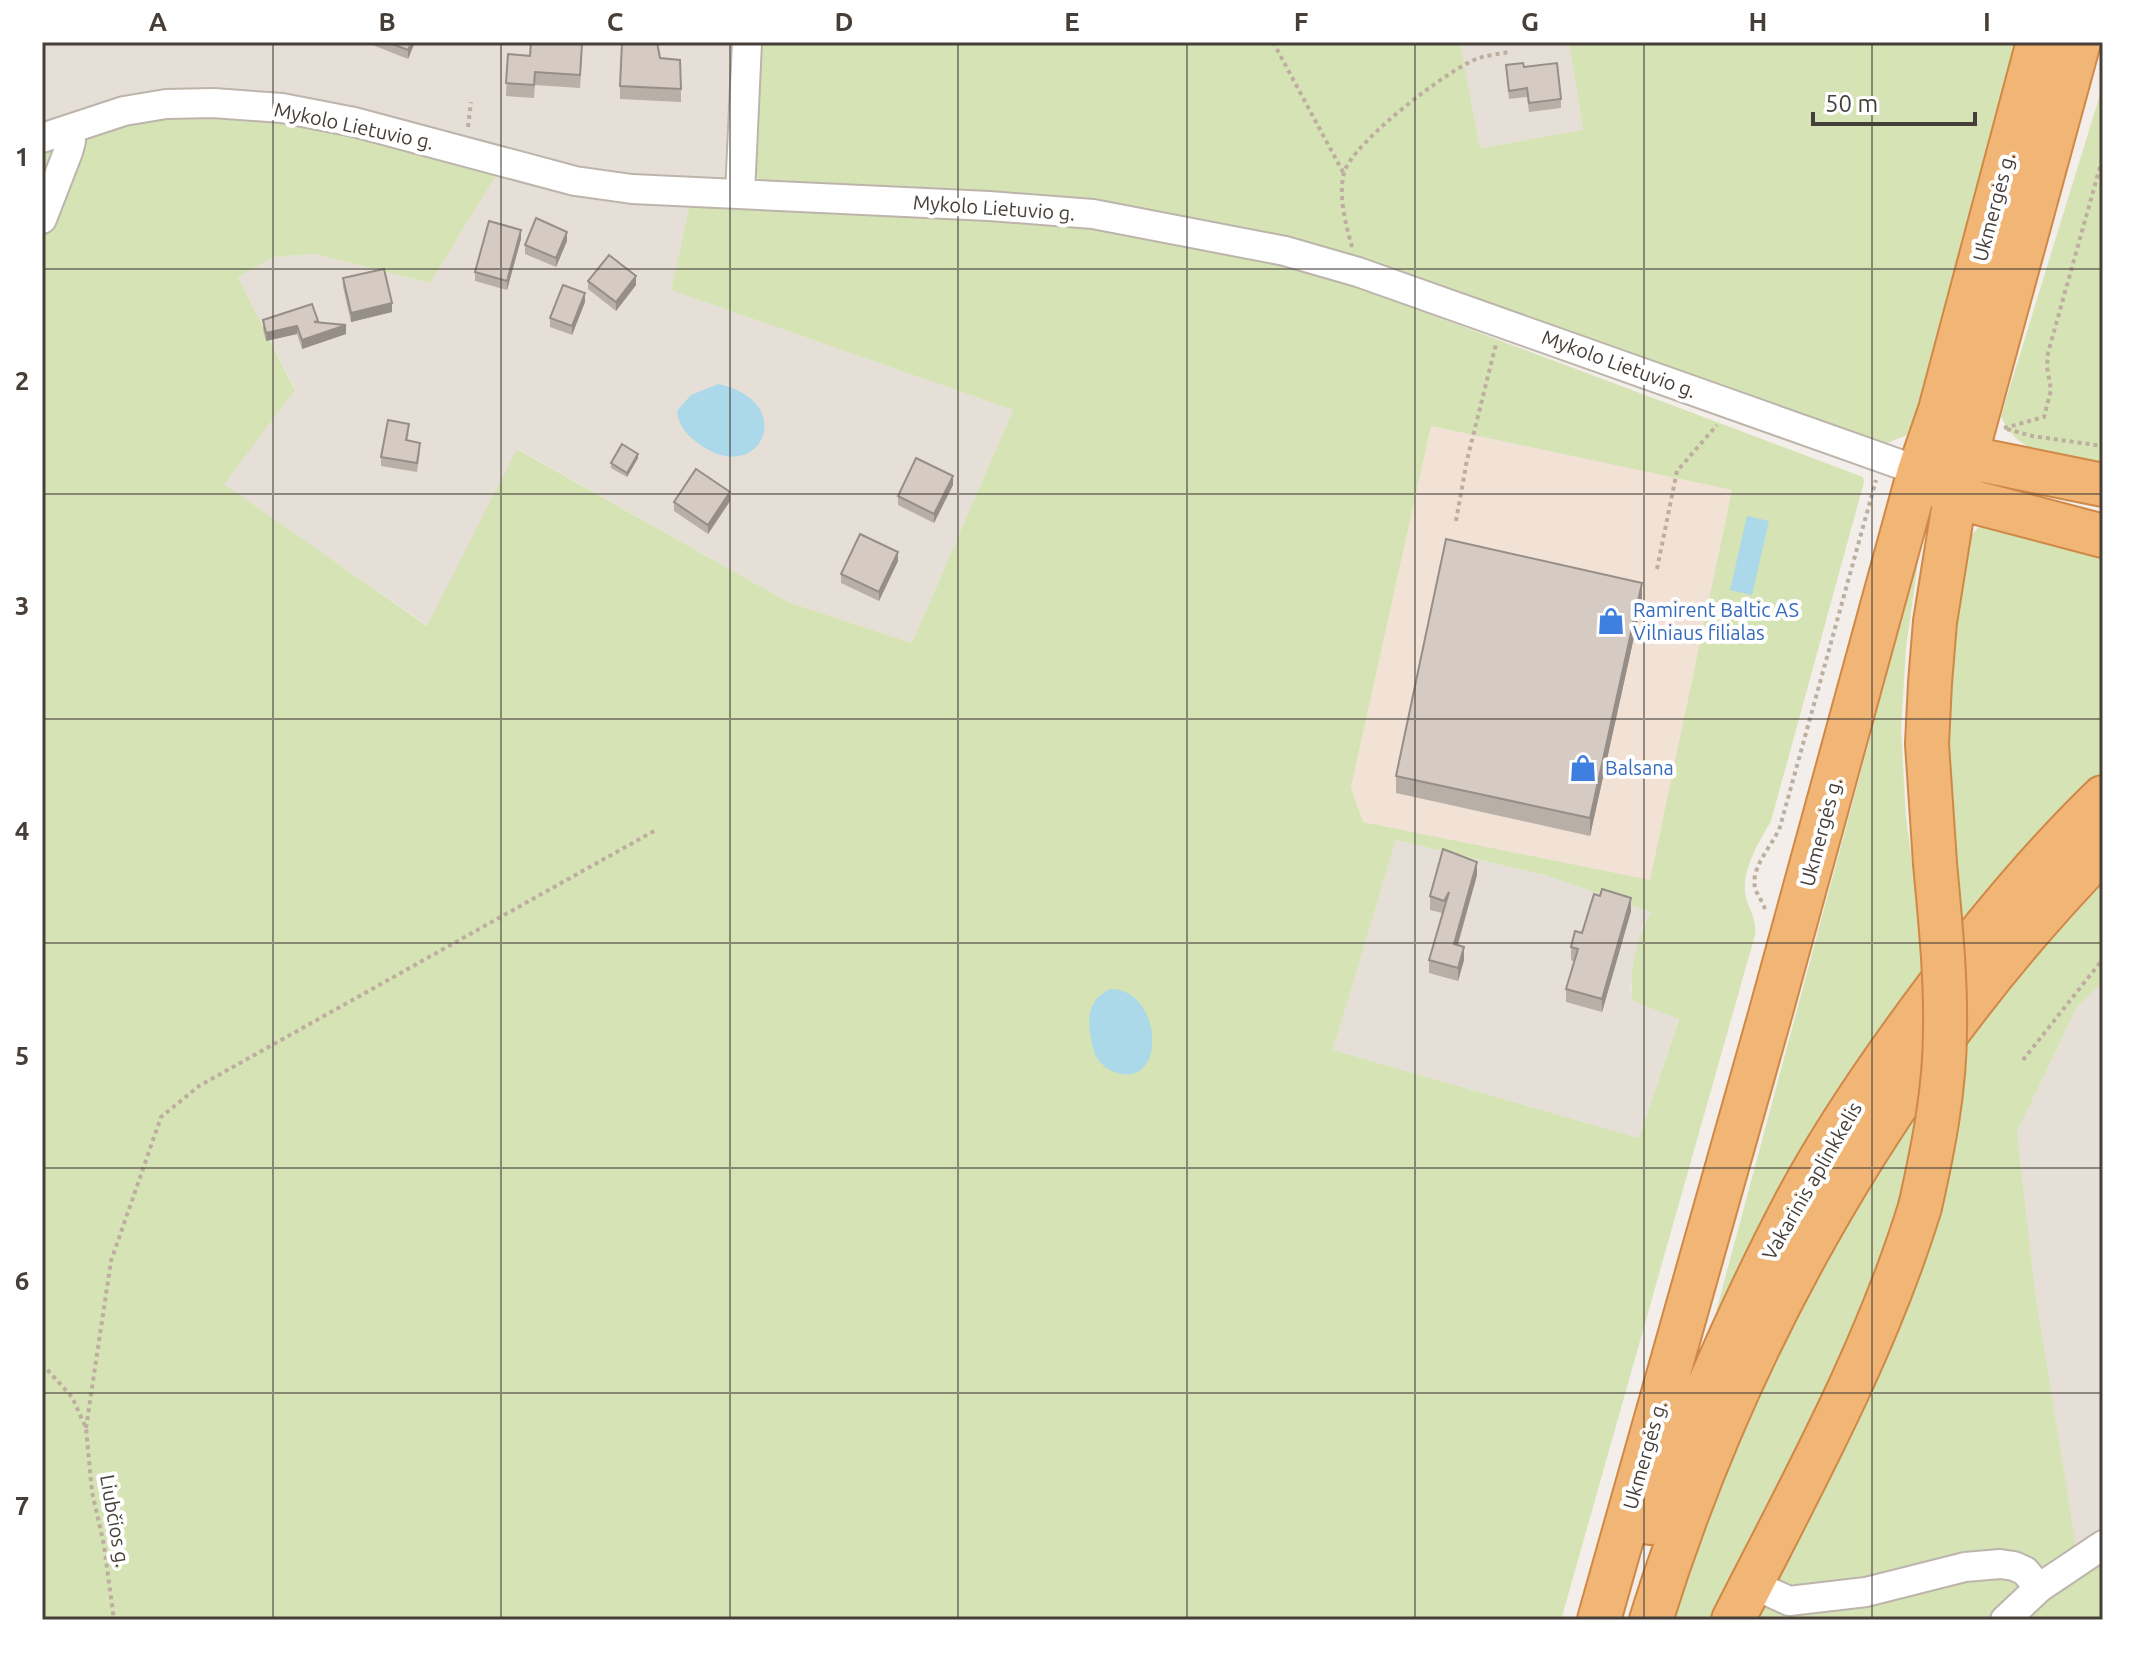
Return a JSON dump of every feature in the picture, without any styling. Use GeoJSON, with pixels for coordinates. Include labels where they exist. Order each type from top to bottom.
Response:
{"type":"FeatureCollection","features":[{"type":"Feature","properties":{"kind":"highway","name":"Ukmergės g."},"geometry":{"type":"LineString","coordinates":[[1599,1620],[1774,1001],[1919,471],[1940,410],[2038,42]]}},
{"type":"Feature","properties":{"kind":"highway","name":"Ukmergės g."},"geometry":{"type":"LineString","coordinates":[[1733,1620],[1870,1347],[1899,1274],[1920,1207],[1939,1108],[1945,1031],[1943,960],[1927,744],[1935,622],[1960,477],[2079,42]]}},
{"type":"Feature","properties":{"kind":"highway"},"geometry":{"type":"LineString","coordinates":[[1919,471],[1960,477],[2103,485]]}},
{"type":"Feature","properties":{"kind":"highway"},"geometry":{"type":"LineString","coordinates":[[1960,477],[2103,536]]}},
{"type":"Feature","properties":{"kind":"highway","name":"Vakarinis aplinkkelis"},"geometry":{"type":"LineString","coordinates":[[1608,1620],[1718,1360],[1797,1200],[1846,1117],[1905,1031],[1973,941],[2024,879],[2103,797]]}},
{"type":"Feature","properties":{"kind":"highway","name":"Vakarinis aplinkkelis"},"geometry":{"type":"LineString","coordinates":[[1651,1620],[1725,1419],[1783,1299],[1843,1189],[1967,1006],[2103,850]]}},
{"type":"Feature","properties":{"kind":"street"},"geometry":{"type":"LineString","coordinates":[[740,194],[747,42]]}},
{"type":"Feature","properties":{"kind":"street","name":"Mykolo Lietuvio g."},"geometry":{"type":"LineString","coordinates":[[54,134],[124,111],[166,104],[213,103],[282,108],[354,122],[575,181],[632,189],[1093,214],[1285,251],[1358,272],[1919,471]]}},
{"type":"Feature","properties":{"kind":"street"},"geometry":{"type":"LineString","coordinates":[[42,219],[71,141],[54,134]]}},
{"type":"Feature","properties":{"kind":"street"},"geometry":{"type":"LineString","coordinates":[[2005,1620],[2039,1588],[2103,1545]]}},
{"type":"Feature","properties":{"kind":"street"},"geometry":{"type":"LineString","coordinates":[[1752,1584],[1789,1601],[1866,1592],[1965,1567],[2000,1564],[2025,1571],[2039,1588]]}},
{"type":"Feature","properties":{"kind":"path"},"geometry":{"type":"LineString","coordinates":[[1273,42],[1344,174]]}},
{"type":"Feature","properties":{"kind":"path"},"geometry":{"type":"LineString","coordinates":[[1358,272],[1345,220],[1344,174],[1353,154],[1375,132],[1448,74],[1478,58],[1509,52]]}},
{"type":"Feature","properties":{"kind":"path"},"geometry":{"type":"LineString","coordinates":[[2020,425],[2044,417],[2051,390],[2048,353],[2103,156]]}},
{"type":"Feature","properties":{"kind":"path"},"geometry":{"type":"LineString","coordinates":[[1456,521],[1467,460],[1502,322]]}},
{"type":"Feature","properties":{"kind":"path"},"geometry":{"type":"LineString","coordinates":[[1657,569],[1677,471],[1734,405]]}},
{"type":"Feature","properties":{"kind":"path"},"geometry":{"type":"LineString","coordinates":[[2006,429],[2032,436],[2103,446]]}},
{"type":"Feature","properties":{"kind":"path"},"geometry":{"type":"LineString","coordinates":[[86,1428],[111,1261],[161,1117],[199,1086],[654,831]]}},
{"type":"Feature","properties":{"kind":"path"},"geometry":{"type":"LineString","coordinates":[[2023,1060],[2103,959]]}},
{"type":"Feature","properties":{"kind":"path"},"geometry":{"type":"LineString","coordinates":[[42,1364],[72,1397],[86,1428]]}},
{"type":"Feature","properties":{"kind":"path","name":"Liubčios g."},"geometry":{"type":"LineString","coordinates":[[86,1428],[92,1492],[104,1545],[114,1620]]}},
{"type":"Feature","properties":{"kind":"shaded area"},"geometry":{"type":"Polygon","coordinates":[[[42,42],[753,42],[729,178],[724,182],[580,170],[427,127],[305,98],[151,91],[42,122],[42,42]]]}},
{"type":"Feature","properties":{"kind":"shaded area"},"geometry":{"type":"Polygon","coordinates":[[[1460,42],[1569,42],[1583,130],[1480,148],[1460,42]]]}},
{"type":"Feature","properties":{"kind":"shaded area"},"geometry":{"type":"Polygon","coordinates":[[[497,174],[690,203],[671,290],[1013,410],[912,643],[788,602],[518,449],[428,626],[223,484],[295,389],[238,277],[274,257],[315,254],[430,283],[497,174]]]}},
{"type":"Feature","properties":{"kind":"shaded area"},"geometry":{"type":"Polygon","coordinates":[[[1431,426],[1732,490],[1650,881],[1363,822],[1351,786],[1431,426]]]}},
{"type":"Feature","properties":{"kind":"shaded area"},"geometry":{"type":"Polygon","coordinates":[[[1396,840],[1548,876],[1651,912],[1643,926],[1630,988],[1633,1001],[1679,1018],[1639,1138],[1333,1050],[1396,840]]]}},
{"type":"Feature","properties":{"kind":"shaded area"},"geometry":{"type":"Polygon","coordinates":[[[2103,982],[2103,1544],[2077,1553],[2035,1290],[2017,1132],[2077,1007],[2103,982]]]}},
{"type":"Feature","properties":{"kind":"green space"},"geometry":{"type":"Polygon","coordinates":[[[753,42],[1460,42],[1480,148],[1583,130],[1569,42],[2019,42],[1916,425],[1905,436],[1887,443],[1265,233],[1167,214],[1012,196],[761,181],[753,174],[753,42]]]}},
{"type":"Feature","properties":{"kind":"green space"},"geometry":{"type":"Polygon","coordinates":[[[2103,85],[2103,465],[2058,457],[2030,448],[2009,430],[2001,416],[2103,85]]]}},
{"type":"Feature","properties":{"kind":"green space"},"geometry":{"type":"Polygon","coordinates":[[[162,114],[247,114],[357,135],[497,174],[430,283],[315,254],[274,257],[238,277],[295,390],[224,484],[427,626],[517,449],[788,602],[912,643],[1013,410],[671,290],[690,203],[1101,226],[1278,260],[1347,283],[1863,477],[1771,821],[1747,873],[1745,892],[1755,923],[1755,935],[1561,1620],[42,1620],[42,148],[162,114]],[[1431,426],[1351,787],[1363,822],[1650,880],[1732,490],[1431,426]],[[1396,840],[1333,1050],[1639,1138],[1679,1019],[1633,1001],[1631,980],[1635,955],[1651,912],[1548,876],[1396,840]]]}},
{"type":"Feature","properties":{"kind":"green space"},"geometry":{"type":"Polygon","coordinates":[[[1981,525],[2103,553],[2103,770],[1962,923],[1947,804],[1947,666],[1967,539],[1981,525]]]}},
{"type":"Feature","properties":{"kind":"green space"},"geometry":{"type":"Polygon","coordinates":[[[1919,555],[1906,647],[1901,730],[1906,818],[1927,972],[1716,1312],[1919,555]]]}},
{"type":"Feature","properties":{"kind":"green space"},"geometry":{"type":"Polygon","coordinates":[[[2103,878],[2103,982],[2077,1007],[2017,1132],[2035,1290],[2077,1552],[2103,1544],[2103,1620],[1755,1620],[1885,1364],[1924,1264],[1953,1151],[1964,1044],[2076,906],[2103,878]]]}},
{"type":"Feature","properties":{"kind":"green space"},"geometry":{"type":"Polygon","coordinates":[[[1922,1104],[1904,1203],[1874,1291],[1714,1620],[1672,1620],[1734,1437],[1829,1244],[1922,1104]]]}},
{"type":"Feature","properties":{"kind":"water"},"geometry":{"type":"Polygon","coordinates":[[[718,384],[743,393],[758,407],[764,422],[762,437],[754,449],[740,456],[723,456],[702,446],[685,431],[678,417],[677,411],[691,395],[718,384]]]}},
{"type":"Feature","properties":{"kind":"water"},"geometry":{"type":"Polygon","coordinates":[[[1747,516],[1769,521],[1752,595],[1730,590],[1747,516]]]}},
{"type":"Feature","properties":{"kind":"water"},"geometry":{"type":"Polygon","coordinates":[[[1110,989],[1128,993],[1141,1005],[1149,1021],[1152,1039],[1150,1055],[1143,1068],[1130,1074],[1106,1067],[1093,1048],[1090,1030],[1092,1007],[1110,989]]]}},
{"type":"Feature","properties":{"kind":"building"},"geometry":{"type":"Polygon","coordinates":[[[387,42],[412,42],[408,50],[387,42]]]}},
{"type":"Feature","properties":{"kind":"building"},"geometry":{"type":"Polygon","coordinates":[[[531,42],[582,44],[580,75],[535,72],[534,85],[506,83],[508,54],[530,56],[531,42]]]}},
{"type":"Feature","properties":{"kind":"building"},"geometry":{"type":"Polygon","coordinates":[[[622,42],[657,42],[660,58],[680,60],[681,89],[620,86],[622,42]]]}},
{"type":"Feature","properties":{"kind":"building"},"geometry":{"type":"Polygon","coordinates":[[[1523,63],[1524,67],[1557,63],[1561,99],[1529,103],[1527,88],[1509,91],[1506,65],[1523,63]]]}},
{"type":"Feature","properties":{"kind":"building"},"geometry":{"type":"Polygon","coordinates":[[[536,218],[567,232],[556,258],[525,245],[536,218]]]}},
{"type":"Feature","properties":{"kind":"building"},"geometry":{"type":"Polygon","coordinates":[[[489,221],[521,230],[507,281],[475,272],[489,221]]]}},
{"type":"Feature","properties":{"kind":"building"},"geometry":{"type":"Polygon","coordinates":[[[609,255],[636,276],[616,302],[588,281],[609,255]]]}},
{"type":"Feature","properties":{"kind":"building"},"geometry":{"type":"Polygon","coordinates":[[[384,269],[392,303],[351,313],[343,278],[384,269]]]}},
{"type":"Feature","properties":{"kind":"building"},"geometry":{"type":"Polygon","coordinates":[[[563,285],[585,293],[572,326],[550,318],[563,285]]]}},
{"type":"Feature","properties":{"kind":"building"},"geometry":{"type":"Polygon","coordinates":[[[312,304],[318,321],[314,322],[346,325],[302,340],[297,326],[266,333],[263,320],[312,304]]]}},
{"type":"Feature","properties":{"kind":"building"},"geometry":{"type":"Polygon","coordinates":[[[388,420],[409,424],[406,440],[420,443],[417,463],[381,457],[388,420]]]}},
{"type":"Feature","properties":{"kind":"building"},"geometry":{"type":"Polygon","coordinates":[[[622,444],[638,454],[627,473],[611,463],[622,444]]]}},
{"type":"Feature","properties":{"kind":"building"},"geometry":{"type":"Polygon","coordinates":[[[916,458],[953,476],[934,514],[898,496],[916,458]]]}},
{"type":"Feature","properties":{"kind":"building"},"geometry":{"type":"Polygon","coordinates":[[[696,469],[730,492],[708,525],[674,502],[696,469]]]}},
{"type":"Feature","properties":{"kind":"building"},"geometry":{"type":"Polygon","coordinates":[[[860,534],[898,552],[879,592],[841,574],[860,534]]]}},
{"type":"Feature","properties":{"kind":"building"},"geometry":{"type":"Polygon","coordinates":[[[1446,539],[1642,583],[1590,818],[1396,776],[1446,539]]]}},
{"type":"Feature","properties":{"kind":"building"},"geometry":{"type":"Polygon","coordinates":[[[1443,849],[1477,862],[1454,944],[1464,947],[1458,968],[1429,960],[1449,892],[1444,901],[1430,896],[1443,849]]]}},
{"type":"Feature","properties":{"kind":"building"},"geometry":{"type":"Polygon","coordinates":[[[1602,889],[1631,898],[1602,999],[1566,989],[1578,949],[1571,947],[1575,931],[1582,933],[1594,894],[1600,896],[1602,889]]]}},
{"type":"Feature","properties":{"kind":"place","name":"Ramirent Baltic AS Vilniaus filialas"},"geometry":{"type":"Point","coordinates":[1611,621]}},
{"type":"Feature","properties":{"kind":"place","name":"Balsana"},"geometry":{"type":"Point","coordinates":[1583,768]}}]}
